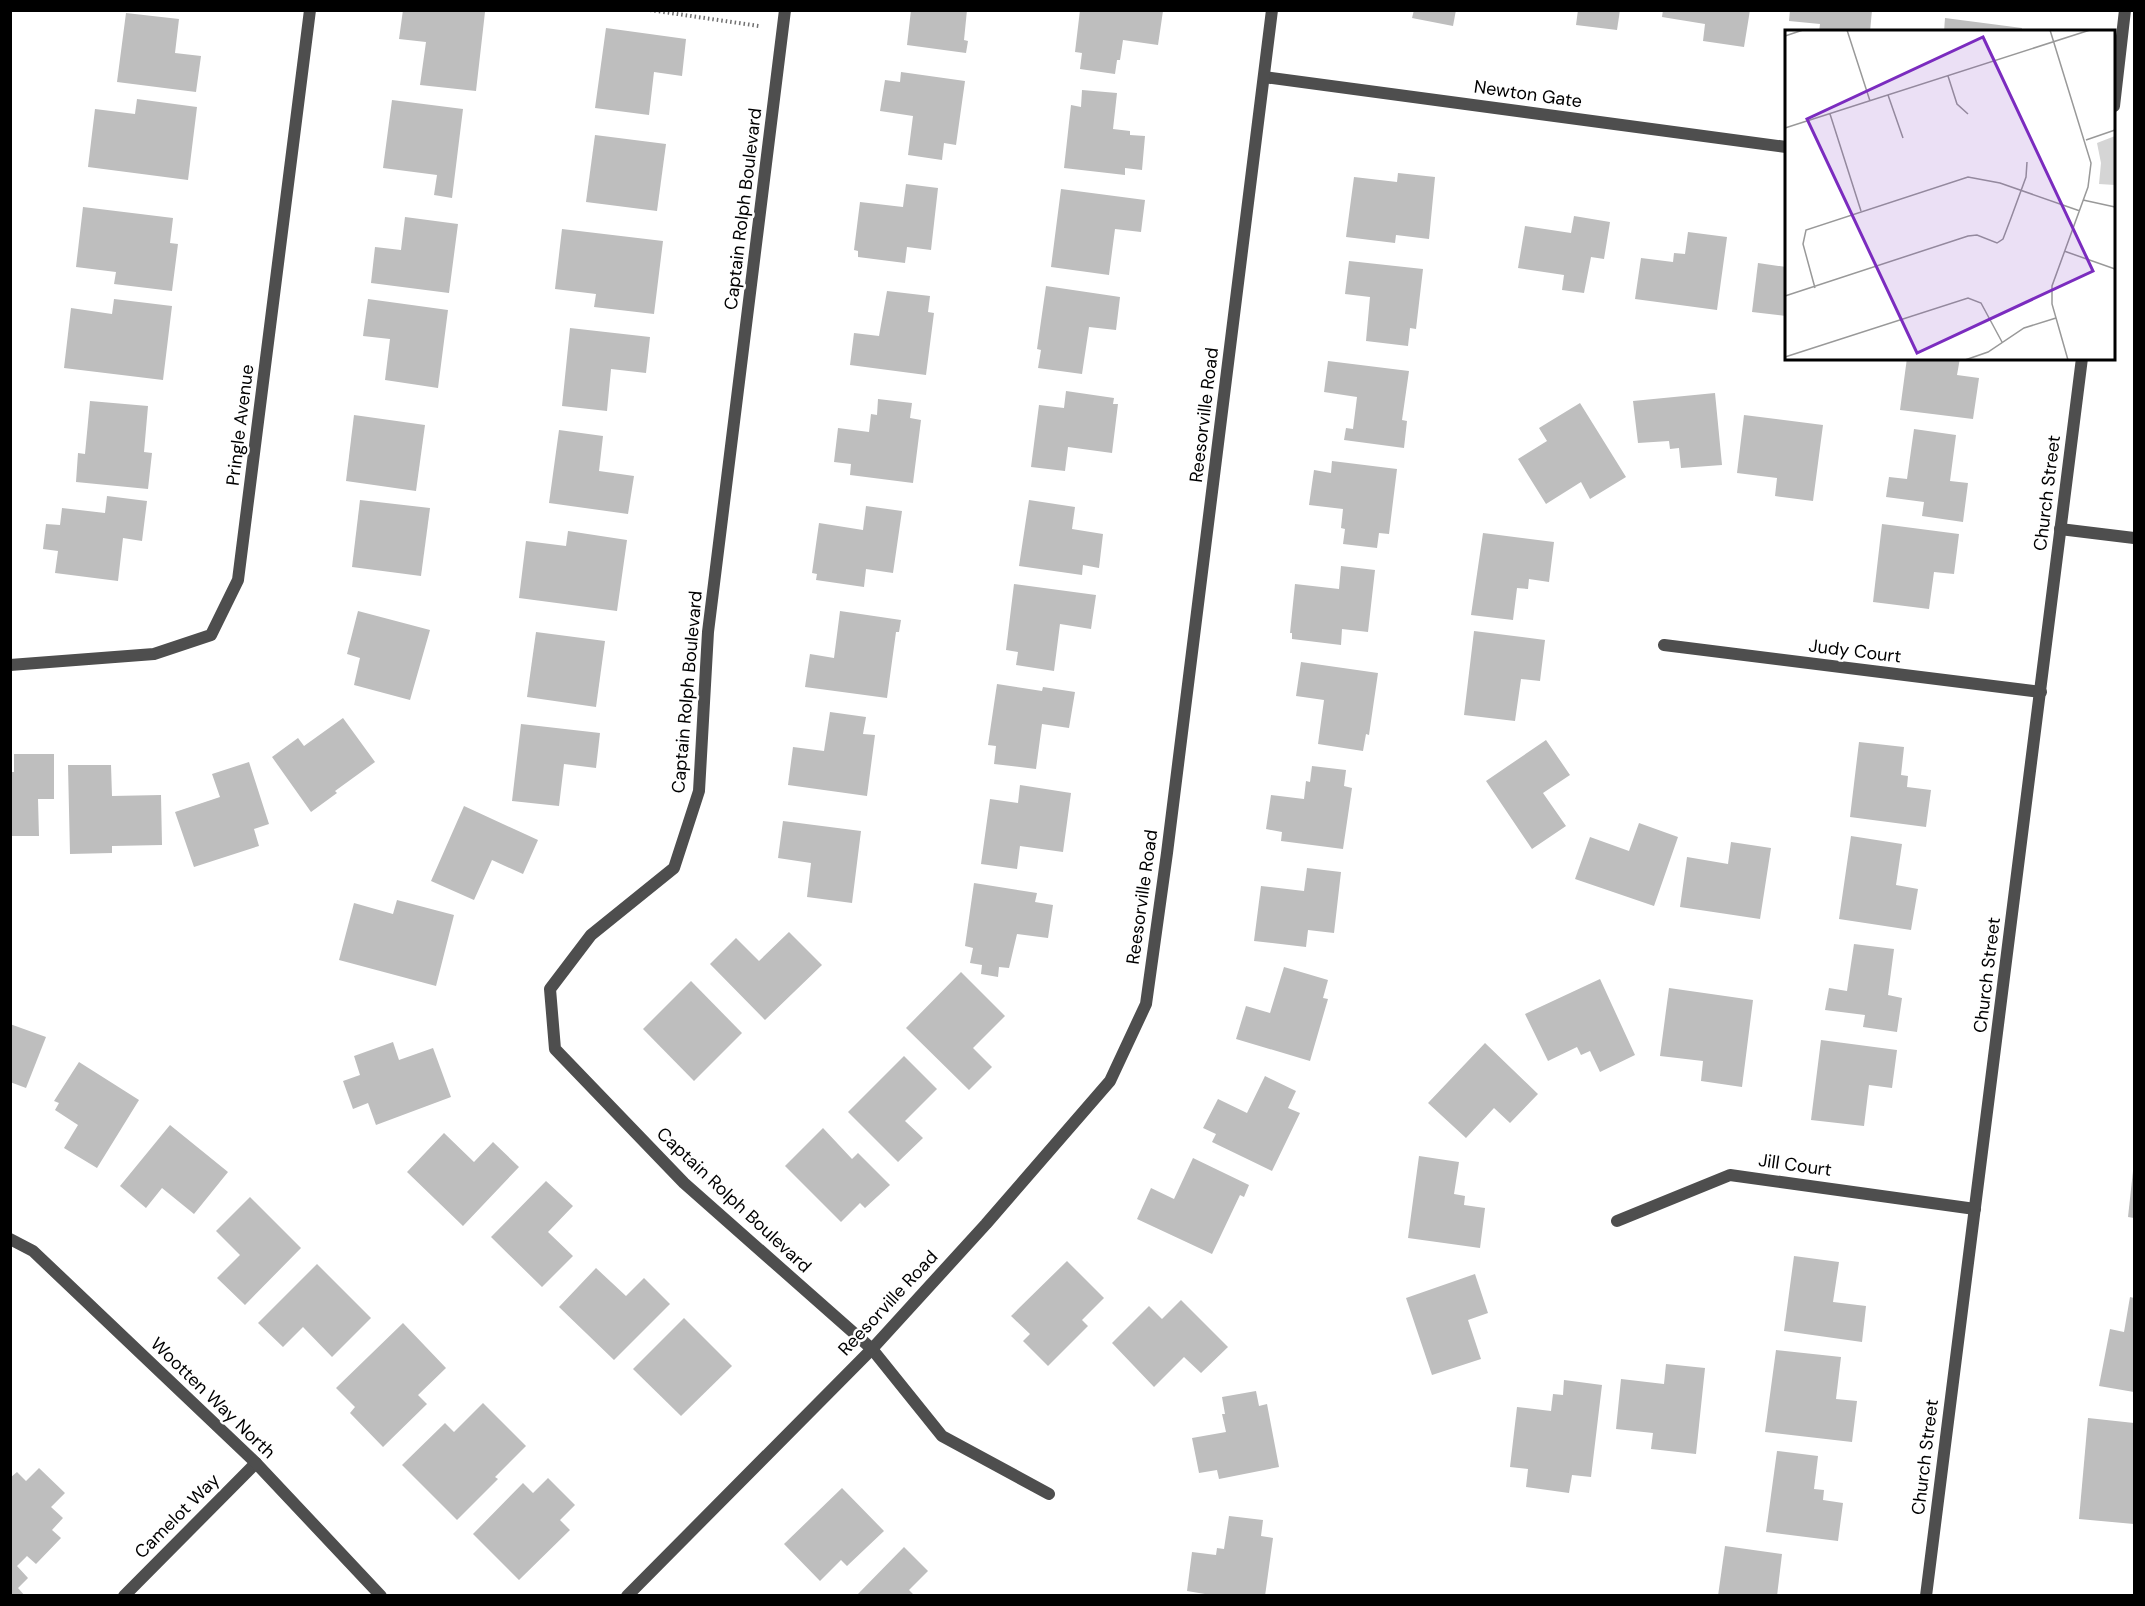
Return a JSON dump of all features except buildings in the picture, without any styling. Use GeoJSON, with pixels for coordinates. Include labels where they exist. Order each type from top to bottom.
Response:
{"type":"FeatureCollection","features":[{"type":"Feature","properties":{"kind":"street","name":"Pringle Avenue"},"geometry":{"type":"LineString","coordinates":[[10,665],[154,654],[211,635],[238,580],[310,10]]}},
{"type":"Feature","properties":{"kind":"street","name":"Captain Rolph Boulevard"},"geometry":{"type":"LineString","coordinates":[[786,10],[708,632],[699,791],[674,868],[591,935],[550,989],[555,1048],[684,1183],[872,1348],[942,1436],[1049,1494]]}},
{"type":"Feature","properties":{"kind":"street","name":"Reesorville Road"},"geometry":{"type":"LineString","coordinates":[[627,1596],[872,1348],[986,1224],[1110,1081],[1146,1004],[1167,853],[1272,10]]}},
{"type":"Feature","properties":{"kind":"street"},"geometry":{"type":"LineString","coordinates":[[2115,98],[2126,10]]}},
{"type":"Feature","properties":{"kind":"street","name":"Newton Gate"},"geometry":{"type":"LineString","coordinates":[[1264,77],[1785,147]]}},
{"type":"Feature","properties":{"kind":"street","name":"Church Street"},"geometry":{"type":"LineString","coordinates":[[1926,1596],[2082,360]]}},
{"type":"Feature","properties":{"kind":"street"},"geometry":{"type":"LineString","coordinates":[[2060,529],[2134,538]]}},
{"type":"Feature","properties":{"kind":"street","name":"Judy Court"},"geometry":{"type":"LineString","coordinates":[[1664,645],[2041,692]]}},
{"type":"Feature","properties":{"kind":"street","name":"Jill Court"},"geometry":{"type":"LineString","coordinates":[[1617,1221],[1730,1175],[1976,1209]]}},
{"type":"Feature","properties":{"kind":"street","name":"Wootten Way North"},"geometry":{"type":"LineString","coordinates":[[10,1239],[33,1251],[256,1463],[381,1596]]}},
{"type":"Feature","properties":{"kind":"street","name":"Camelot Way"},"geometry":{"type":"LineString","coordinates":[[124,1596],[256,1463]]}},
{"type":"Feature","properties":{"kind":"path"},"geometry":{"type":"LineString","coordinates":[[650,10],[783,29]]}}]}
